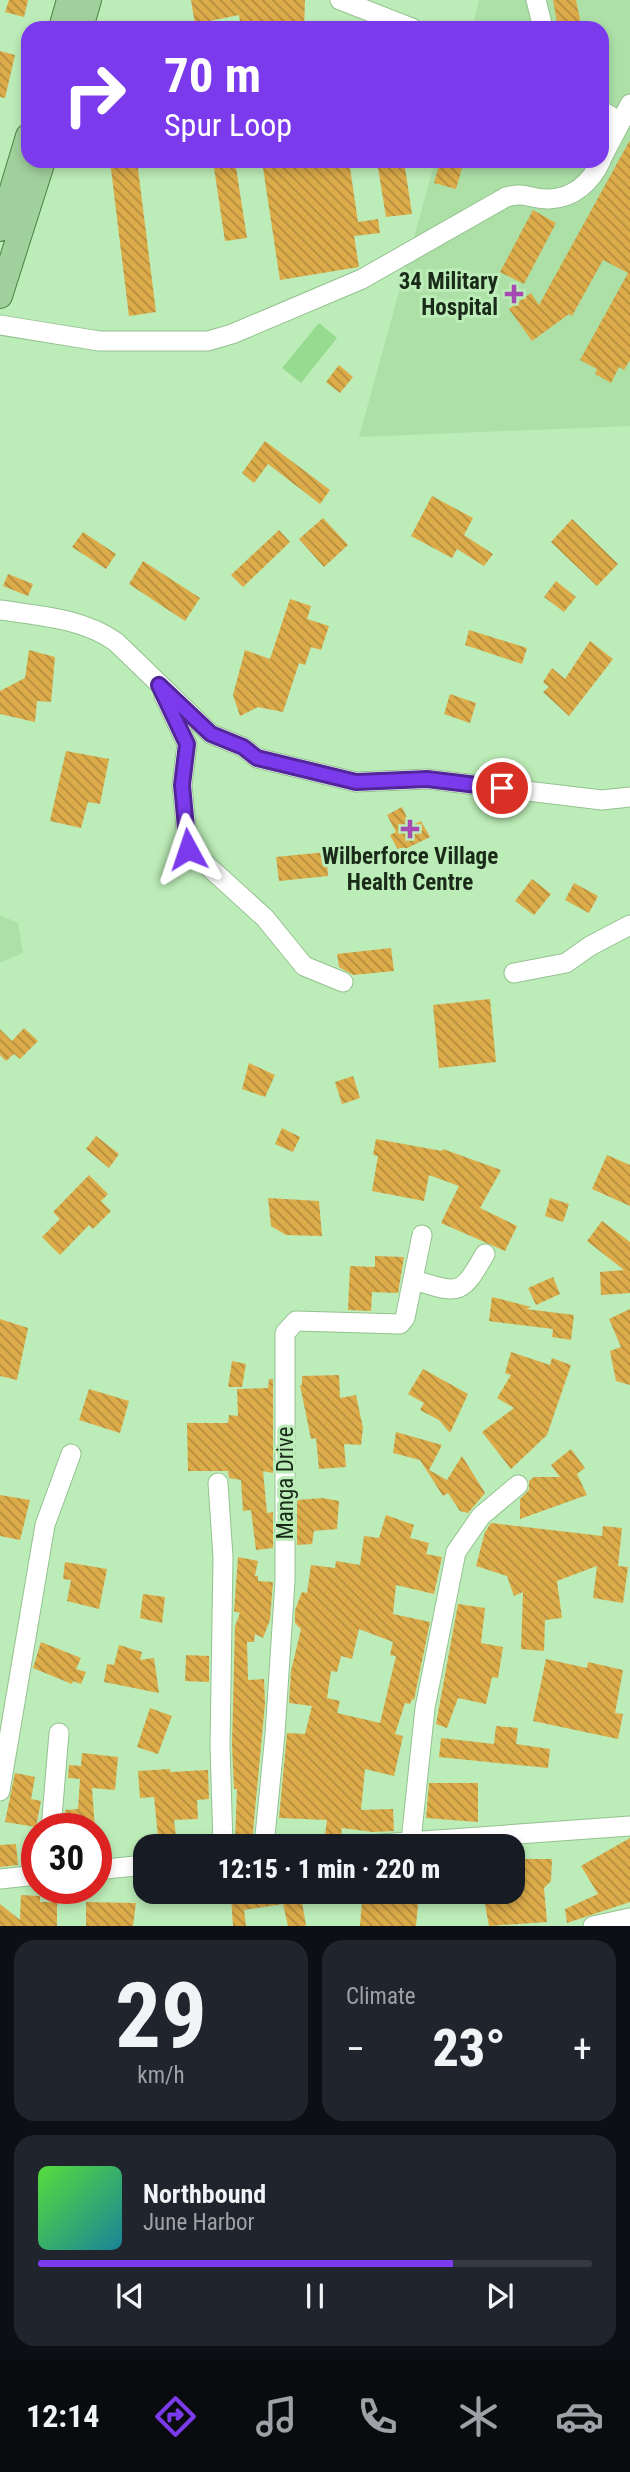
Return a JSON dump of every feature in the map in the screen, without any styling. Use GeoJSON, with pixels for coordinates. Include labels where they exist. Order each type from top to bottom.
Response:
{"type":"FeatureCollection","features":[{"type":"Feature","properties":{"kind":"main road"},"geometry":{"type":"LineString","coordinates":[[63,21],[69,0]]}},
{"type":"Feature","properties":{"kind":"main road"},"geometry":{"type":"LineString","coordinates":[[84,21],[89,0]]}},
{"type":"Feature","properties":{"kind":"main road"},"geometry":{"type":"LineString","coordinates":[[0,229],[21,159]]}},
{"type":"Feature","properties":{"kind":"main road"},"geometry":{"type":"LineString","coordinates":[[0,296],[41,168]]}},
{"type":"Feature","properties":{"kind":"street"},"geometry":{"type":"LineString","coordinates":[[340,0],[394,21]]}},
{"type":"Feature","properties":{"kind":"street"},"geometry":{"type":"LineString","coordinates":[[536,0],[541,21]]}},
{"type":"Feature","properties":{"kind":"street"},"geometry":{"type":"LineString","coordinates":[[610,116],[630,104]]}},
{"type":"Feature","properties":{"kind":"street"},"geometry":{"type":"LineString","coordinates":[[0,325],[99,341],[208,341],[232,334],[362,279],[506,197],[522,193],[548,199],[569,195],[582,188],[597,168]]}},
{"type":"Feature","properties":{"kind":"street"},"geometry":{"type":"LineString","coordinates":[[0,610],[74,622],[99,629],[116,642],[211,734],[243,747],[257,758],[356,782],[427,779],[602,800],[630,797]]}},
{"type":"Feature","properties":{"kind":"street"},"geometry":{"type":"LineString","coordinates":[[159,685],[187,744],[182,785],[188,849],[265,918],[304,966],[343,982]]}},
{"type":"Feature","properties":{"kind":"street"},"geometry":{"type":"LineString","coordinates":[[514,973],[553,968],[566,963],[590,946],[630,925]]}},
{"type":"Feature","properties":{"kind":"street","name":"Manga Drive"},"geometry":{"type":"LineString","coordinates":[[265,1834],[284,1622],[285,1333],[296,1321],[400,1324],[405,1318],[422,1235]]}},
{"type":"Feature","properties":{"kind":"street"},"geometry":{"type":"LineString","coordinates":[[414,1280],[454,1290],[468,1284],[485,1254]]}},
{"type":"Feature","properties":{"kind":"street"},"geometry":{"type":"LineString","coordinates":[[0,1791],[45,1525],[71,1454]]}},
{"type":"Feature","properties":{"kind":"street"},"geometry":{"type":"LineString","coordinates":[[218,1483],[223,1557],[220,1745],[223,1834]]}},
{"type":"Feature","properties":{"kind":"street"},"geometry":{"type":"LineString","coordinates":[[412,1834],[425,1708],[456,1552],[481,1516],[518,1485]]}},
{"type":"Feature","properties":{"kind":"street"},"geometry":{"type":"LineString","coordinates":[[52,1813],[59,1733]]}},
{"type":"Feature","properties":{"kind":"street"},"geometry":{"type":"LineString","coordinates":[[513,1834],[630,1826]]}},
{"type":"Feature","properties":{"kind":"street"},"geometry":{"type":"LineString","coordinates":[[112,1868],[133,1866]]}},
{"type":"Feature","properties":{"kind":"street"},"geometry":{"type":"LineString","coordinates":[[0,1879],[21,1877]]}},
{"type":"Feature","properties":{"kind":"street"},"geometry":{"type":"LineString","coordinates":[[593,1926],[630,1919]]}},
{"type":"Feature","properties":{"kind":"shaded area","name":"34 Military Hospital"},"geometry":{"type":"Polygon","coordinates":[[[479,0],[630,0],[630,426],[359,437],[433,168],[609,168],[609,21],[474,21],[479,0]]]}},
{"type":"Feature","properties":{"kind":"shaded area"},"geometry":{"type":"Polygon","coordinates":[[[319,323],[337,338],[301,383],[282,368],[319,323]]]}},
{"type":"Feature","properties":{"kind":"shaded area"},"geometry":{"type":"Polygon","coordinates":[[[0,915],[18,923],[23,953],[0,963],[0,915]]]}},
{"type":"Feature","properties":{"kind":"building"},"geometry":{"type":"Polygon","coordinates":[[[9,0],[28,0],[24,17],[5,12],[9,0]]]}},
{"type":"Feature","properties":{"kind":"building"},"geometry":{"type":"Polygon","coordinates":[[[191,0],[305,0],[304,21],[240,21],[239,15],[194,21],[191,0]]]}},
{"type":"Feature","properties":{"kind":"building"},"geometry":{"type":"Polygon","coordinates":[[[553,0],[576,0],[580,21],[557,21],[553,0]]]}},
{"type":"Feature","properties":{"kind":"building"},"geometry":{"type":"Polygon","coordinates":[[[0,51],[15,55],[5,98],[0,97],[0,51]]]}},
{"type":"Feature","properties":{"kind":"building"},"geometry":{"type":"Polygon","coordinates":[[[630,140],[630,360],[624,370],[619,367],[611,383],[595,374],[597,369],[580,360],[628,273],[603,260],[572,316],[569,314],[532,341],[509,309],[531,293],[539,305],[630,140]]]}},
{"type":"Feature","properties":{"kind":"building"},"geometry":{"type":"Polygon","coordinates":[[[111,168],[138,168],[156,312],[129,316],[111,168]]]}},
{"type":"Feature","properties":{"kind":"building"},"geometry":{"type":"Polygon","coordinates":[[[214,168],[236,168],[247,238],[225,241],[214,168]]]}},
{"type":"Feature","properties":{"kind":"building"},"geometry":{"type":"Polygon","coordinates":[[[263,168],[350,168],[358,222],[378,219],[380,233],[354,236],[359,267],[280,280],[263,168]]]}},
{"type":"Feature","properties":{"kind":"building"},"geometry":{"type":"Polygon","coordinates":[[[378,168],[405,168],[412,214],[386,217],[378,168]]]}},
{"type":"Feature","properties":{"kind":"building"},"geometry":{"type":"Polygon","coordinates":[[[438,168],[462,168],[456,189],[434,183],[438,168]]]}},
{"type":"Feature","properties":{"kind":"building"},"geometry":{"type":"Polygon","coordinates":[[[533,210],[556,223],[524,284],[500,272],[533,210]]]}},
{"type":"Feature","properties":{"kind":"building"},"geometry":{"type":"Polygon","coordinates":[[[339,365],[353,377],[340,393],[326,382],[339,365]]]}},
{"type":"Feature","properties":{"kind":"building"},"geometry":{"type":"Polygon","coordinates":[[[265,441],[330,490],[320,504],[268,464],[254,483],[242,473],[265,441]]]}},
{"type":"Feature","properties":{"kind":"building"},"geometry":{"type":"Polygon","coordinates":[[[432,496],[473,518],[464,535],[493,554],[484,566],[457,549],[452,558],[411,536],[432,496]]]}},
{"type":"Feature","properties":{"kind":"building"},"geometry":{"type":"Polygon","coordinates":[[[323,518],[348,545],[324,567],[299,539],[323,518]]]}},
{"type":"Feature","properties":{"kind":"building"},"geometry":{"type":"Polygon","coordinates":[[[572,519],[618,564],[597,586],[551,542],[572,519]]]}},
{"type":"Feature","properties":{"kind":"building"},"geometry":{"type":"Polygon","coordinates":[[[279,530],[290,542],[243,587],[231,575],[279,530]]]}},
{"type":"Feature","properties":{"kind":"building"},"geometry":{"type":"Polygon","coordinates":[[[83,532],[116,554],[106,569],[72,547],[83,532]]]}},
{"type":"Feature","properties":{"kind":"building"},"geometry":{"type":"Polygon","coordinates":[[[143,561],[200,598],[185,621],[129,584],[143,561]]]}},
{"type":"Feature","properties":{"kind":"building"},"geometry":{"type":"Polygon","coordinates":[[[8,574],[33,584],[28,596],[3,586],[8,574]]]}},
{"type":"Feature","properties":{"kind":"building"},"geometry":{"type":"Polygon","coordinates":[[[556,581],[576,597],[564,612],[544,597],[556,581]]]}},
{"type":"Feature","properties":{"kind":"building"},"geometry":{"type":"Polygon","coordinates":[[[290,599],[311,606],[307,619],[329,626],[321,650],[311,647],[305,665],[299,663],[283,712],[258,707],[240,716],[233,695],[245,650],[270,659],[290,599]]]}},
{"type":"Feature","properties":{"kind":"building"},"geometry":{"type":"Polygon","coordinates":[[[469,630],[527,648],[522,664],[465,645],[469,630]]]}},
{"type":"Feature","properties":{"kind":"building"},"geometry":{"type":"Polygon","coordinates":[[[590,641],[613,659],[569,716],[543,692],[549,687],[543,682],[552,668],[565,679],[590,641]]]}},
{"type":"Feature","properties":{"kind":"building"},"geometry":{"type":"Polygon","coordinates":[[[29,650],[55,657],[51,702],[37,701],[35,722],[0,714],[0,691],[25,678],[29,650]]]}},
{"type":"Feature","properties":{"kind":"building"},"geometry":{"type":"Polygon","coordinates":[[[450,694],[476,703],[470,723],[444,714],[450,694]]]}},
{"type":"Feature","properties":{"kind":"building"},"geometry":{"type":"Polygon","coordinates":[[[66,751],[109,759],[100,804],[88,802],[81,828],[50,821],[66,751]]]}},
{"type":"Feature","properties":{"kind":"building","name":"Wilberforce Village Health Centre"},"geometry":{"type":"Polygon","coordinates":[[[402,807],[411,826],[421,821],[430,837],[399,852],[390,835],[396,832],[387,815],[402,807]]]}},
{"type":"Feature","properties":{"kind":"building"},"geometry":{"type":"Polygon","coordinates":[[[326,852],[328,876],[279,881],[276,857],[326,852]]]}},
{"type":"Feature","properties":{"kind":"building"},"geometry":{"type":"Polygon","coordinates":[[[532,879],[551,894],[534,915],[515,901],[532,879]]]}},
{"type":"Feature","properties":{"kind":"building"},"geometry":{"type":"Polygon","coordinates":[[[574,883],[598,896],[589,913],[565,900],[574,883]]]}},
{"type":"Feature","properties":{"kind":"building"},"geometry":{"type":"Polygon","coordinates":[[[391,948],[394,971],[353,975],[339,967],[337,954],[391,948]]]}},
{"type":"Feature","properties":{"kind":"building"},"geometry":{"type":"Polygon","coordinates":[[[490,999],[496,1062],[439,1068],[433,1005],[490,999]]]}},
{"type":"Feature","properties":{"kind":"building"},"geometry":{"type":"Polygon","coordinates":[[[24,1028],[38,1041],[20,1059],[14,1054],[6,1061],[0,1055],[0,1029],[12,1041],[24,1028]]]}},
{"type":"Feature","properties":{"kind":"building"},"geometry":{"type":"Polygon","coordinates":[[[249,1063],[275,1075],[265,1097],[242,1089],[249,1063]]]}},
{"type":"Feature","properties":{"kind":"building"},"geometry":{"type":"Polygon","coordinates":[[[353,1076],[360,1098],[342,1104],[335,1082],[353,1076]]]}},
{"type":"Feature","properties":{"kind":"building"},"geometry":{"type":"Polygon","coordinates":[[[282,1128],[300,1137],[293,1152],[275,1144],[282,1128]]]}},
{"type":"Feature","properties":{"kind":"building"},"geometry":{"type":"Polygon","coordinates":[[[96,1136],[119,1154],[109,1168],[86,1149],[96,1136]]]}},
{"type":"Feature","properties":{"kind":"building"},"geometry":{"type":"Polygon","coordinates":[[[376,1139],[442,1151],[443,1149],[501,1170],[480,1208],[517,1226],[505,1251],[441,1223],[459,1186],[429,1175],[424,1201],[372,1191],[378,1156],[373,1155],[376,1139]]]}},
{"type":"Feature","properties":{"kind":"building"},"geometry":{"type":"Polygon","coordinates":[[[607,1155],[630,1165],[630,1206],[592,1189],[607,1155]]]}},
{"type":"Feature","properties":{"kind":"building"},"geometry":{"type":"Polygon","coordinates":[[[89,1175],[108,1194],[101,1201],[111,1211],[93,1229],[89,1225],[60,1255],[42,1237],[60,1219],[53,1212],[89,1175]]]}},
{"type":"Feature","properties":{"kind":"building"},"geometry":{"type":"Polygon","coordinates":[[[268,1198],[319,1201],[322,1236],[286,1235],[271,1226],[268,1198]]]}},
{"type":"Feature","properties":{"kind":"building"},"geometry":{"type":"Polygon","coordinates":[[[550,1198],[569,1204],[563,1222],[545,1216],[550,1198]]]}},
{"type":"Feature","properties":{"kind":"building"},"geometry":{"type":"Polygon","coordinates":[[[602,1221],[630,1242],[630,1293],[601,1295],[600,1272],[624,1270],[587,1241],[602,1221]]]}},
{"type":"Feature","properties":{"kind":"building"},"geometry":{"type":"Polygon","coordinates":[[[375,1256],[404,1257],[398,1293],[372,1292],[371,1311],[348,1310],[350,1266],[375,1267],[375,1256]]]}},
{"type":"Feature","properties":{"kind":"building"},"geometry":{"type":"Polygon","coordinates":[[[553,1277],[560,1294],[536,1305],[528,1288],[553,1277]]]}},
{"type":"Feature","properties":{"kind":"building"},"geometry":{"type":"Polygon","coordinates":[[[492,1297],[531,1307],[526,1309],[574,1315],[571,1340],[552,1337],[553,1329],[489,1321],[492,1297]]]}},
{"type":"Feature","properties":{"kind":"building"},"geometry":{"type":"Polygon","coordinates":[[[630,1309],[630,1385],[616,1381],[610,1351],[621,1347],[609,1319],[630,1309]]]}},
{"type":"Feature","properties":{"kind":"building"},"geometry":{"type":"Polygon","coordinates":[[[0,1319],[28,1328],[17,1380],[0,1376],[0,1319]]]}},
{"type":"Feature","properties":{"kind":"building"},"geometry":{"type":"Polygon","coordinates":[[[511,1352],[550,1365],[552,1358],[571,1365],[547,1435],[511,1469],[482,1432],[514,1408],[497,1398],[511,1375],[505,1373],[511,1352]]]}},
{"type":"Feature","properties":{"kind":"building"},"geometry":{"type":"Polygon","coordinates":[[[232,1361],[246,1364],[242,1387],[228,1387],[232,1361]]]}},
{"type":"Feature","properties":{"kind":"building"},"geometry":{"type":"Polygon","coordinates":[[[423,1369],[468,1394],[450,1433],[439,1420],[420,1410],[424,1403],[408,1394],[423,1369]]]}},
{"type":"Feature","properties":{"kind":"building"},"geometry":{"type":"Polygon","coordinates":[[[339,1375],[340,1398],[356,1395],[363,1428],[361,1445],[344,1444],[346,1467],[319,1469],[316,1438],[311,1439],[300,1385],[302,1376],[339,1375]]]}},
{"type":"Feature","properties":{"kind":"building"},"geometry":{"type":"Polygon","coordinates":[[[269,1379],[273,1379],[273,1473],[263,1471],[267,1513],[273,1512],[273,1548],[256,1550],[251,1510],[243,1511],[241,1480],[229,1478],[228,1471],[188,1471],[187,1423],[228,1423],[229,1415],[238,1416],[237,1389],[268,1388],[269,1379]]]}},
{"type":"Feature","properties":{"kind":"building"},"geometry":{"type":"Polygon","coordinates":[[[89,1389],[129,1401],[120,1433],[79,1420],[89,1389]]]}},
{"type":"Feature","properties":{"kind":"building"},"geometry":{"type":"Polygon","coordinates":[[[396,1432],[442,1445],[429,1470],[447,1480],[462,1456],[485,1493],[468,1513],[460,1511],[448,1493],[443,1496],[420,1460],[393,1453],[396,1432]]]}},
{"type":"Feature","properties":{"kind":"building"},"geometry":{"type":"Polygon","coordinates":[[[571,1449],[585,1468],[577,1474],[587,1495],[520,1519],[520,1499],[529,1490],[529,1481],[534,1477],[560,1477],[551,1465],[571,1449]]]}},
{"type":"Feature","properties":{"kind":"building"},"geometry":{"type":"Polygon","coordinates":[[[0,1495],[30,1500],[20,1540],[0,1536],[0,1495]]]}},
{"type":"Feature","properties":{"kind":"building"},"geometry":{"type":"Polygon","coordinates":[[[322,1498],[339,1501],[337,1529],[314,1531],[312,1544],[297,1545],[297,1500],[322,1498]]]}},
{"type":"Feature","properties":{"kind":"building"},"geometry":{"type":"Polygon","coordinates":[[[386,1515],[414,1525],[410,1538],[429,1543],[426,1554],[442,1557],[434,1594],[396,1585],[393,1614],[430,1622],[414,1700],[412,1699],[410,1704],[405,1703],[395,1734],[403,1736],[394,1776],[365,1769],[361,1810],[393,1809],[394,1831],[373,1832],[342,1828],[341,1834],[325,1834],[327,1820],[279,1818],[287,1733],[305,1734],[312,1706],[289,1703],[291,1671],[301,1629],[295,1623],[295,1610],[302,1592],[307,1593],[311,1565],[335,1568],[336,1561],[360,1565],[364,1536],[379,1538],[386,1515]],[[359,1629],[352,1659],[341,1656],[337,1672],[331,1671],[327,1698],[340,1701],[337,1713],[380,1723],[396,1656],[390,1655],[393,1642],[359,1629]]]}},
{"type":"Feature","properties":{"kind":"building"},"geometry":{"type":"Polygon","coordinates":[[[491,1523],[602,1536],[603,1526],[622,1528],[618,1566],[628,1567],[623,1603],[593,1598],[597,1566],[557,1581],[562,1618],[545,1620],[544,1651],[521,1649],[523,1592],[514,1596],[507,1576],[476,1566],[485,1532],[491,1523]]]}},
{"type":"Feature","properties":{"kind":"building"},"geometry":{"type":"Polygon","coordinates":[[[238,1557],[258,1561],[255,1576],[258,1576],[258,1581],[273,1582],[270,1620],[263,1638],[255,1634],[254,1642],[247,1642],[248,1680],[264,1679],[265,1704],[253,1834],[235,1834],[237,1789],[234,1789],[232,1745],[235,1626],[240,1613],[234,1611],[238,1557]]]}},
{"type":"Feature","properties":{"kind":"building"},"geometry":{"type":"Polygon","coordinates":[[[65,1562],[107,1569],[99,1609],[67,1601],[71,1580],[63,1579],[65,1562]]]}},
{"type":"Feature","properties":{"kind":"building"},"geometry":{"type":"Polygon","coordinates":[[[143,1594],[165,1597],[162,1623],[140,1618],[143,1594]]]}},
{"type":"Feature","properties":{"kind":"building"},"geometry":{"type":"Polygon","coordinates":[[[458,1604],[485,1608],[481,1643],[503,1647],[498,1678],[492,1677],[486,1704],[458,1698],[447,1728],[436,1724],[458,1604]]]}},
{"type":"Feature","properties":{"kind":"building"},"geometry":{"type":"Polygon","coordinates":[[[41,1642],[81,1658],[76,1669],[86,1672],[81,1684],[73,1681],[72,1684],[33,1668],[41,1642]]]}},
{"type":"Feature","properties":{"kind":"building"},"geometry":{"type":"Polygon","coordinates":[[[119,1645],[142,1652],[140,1660],[154,1658],[159,1693],[104,1682],[107,1664],[114,1665],[119,1645]]]}},
{"type":"Feature","properties":{"kind":"building"},"geometry":{"type":"Polygon","coordinates":[[[186,1655],[209,1656],[209,1682],[185,1681],[186,1655]]]}},
{"type":"Feature","properties":{"kind":"building"},"geometry":{"type":"Polygon","coordinates":[[[546,1659],[587,1668],[588,1662],[623,1670],[615,1713],[623,1714],[618,1739],[533,1721],[546,1659]]]}},
{"type":"Feature","properties":{"kind":"building"},"geometry":{"type":"Polygon","coordinates":[[[150,1708],[172,1716],[158,1754],[137,1747],[150,1708]]]}},
{"type":"Feature","properties":{"kind":"building"},"geometry":{"type":"Polygon","coordinates":[[[496,1726],[518,1728],[516,1744],[550,1749],[548,1768],[439,1757],[441,1738],[494,1744],[496,1726]]]}},
{"type":"Feature","properties":{"kind":"building"},"geometry":{"type":"Polygon","coordinates":[[[82,1753],[118,1757],[115,1790],[92,1788],[94,1813],[65,1813],[65,1810],[78,1809],[80,1779],[68,1778],[69,1765],[81,1766],[82,1753]]]}},
{"type":"Feature","properties":{"kind":"building"},"geometry":{"type":"Polygon","coordinates":[[[208,1770],[209,1799],[197,1800],[198,1819],[174,1820],[176,1834],[158,1834],[154,1797],[140,1798],[138,1771],[208,1770]]]}},
{"type":"Feature","properties":{"kind":"building"},"geometry":{"type":"Polygon","coordinates":[[[15,1773],[35,1777],[31,1799],[41,1801],[39,1813],[21,1813],[21,1825],[5,1822],[15,1773]]]}},
{"type":"Feature","properties":{"kind":"building"},"geometry":{"type":"Polygon","coordinates":[[[429,1783],[478,1783],[478,1822],[426,1818],[429,1783]]]}},
{"type":"Feature","properties":{"kind":"building"},"geometry":{"type":"Polygon","coordinates":[[[630,1838],[630,1902],[567,1923],[565,1909],[598,1894],[581,1866],[630,1838]]]}},
{"type":"Feature","properties":{"kind":"building"},"geometry":{"type":"Polygon","coordinates":[[[16,1844],[18,1865],[0,1867],[0,1845],[16,1844]]]}},
{"type":"Feature","properties":{"kind":"building"},"geometry":{"type":"Polygon","coordinates":[[[525,1859],[552,1859],[551,1881],[544,1888],[547,1922],[489,1926],[485,1904],[525,1904],[525,1859]]]}},
{"type":"Feature","properties":{"kind":"building"},"geometry":{"type":"Polygon","coordinates":[[[21,1895],[21,1904],[57,1904],[57,1926],[0,1926],[0,1904],[20,1920],[21,1895]]]}},
{"type":"Feature","properties":{"kind":"building"},"geometry":{"type":"Polygon","coordinates":[[[86,1904],[136,1904],[133,1926],[86,1926],[86,1904]]]}},
{"type":"Feature","properties":{"kind":"building"},"geometry":{"type":"Polygon","coordinates":[[[231,1904],[283,1904],[244,1910],[246,1926],[233,1926],[231,1904]]]}},
{"type":"Feature","properties":{"kind":"building"},"geometry":{"type":"Polygon","coordinates":[[[283,1904],[302,1904],[306,1926],[288,1926],[283,1904]]]}},
{"type":"Feature","properties":{"kind":"building"},"geometry":{"type":"Polygon","coordinates":[[[362,1904],[418,1904],[416,1926],[360,1926],[362,1904]]]}},
{"type":"Feature","properties":{"kind":"place","name":"34 Military Hospital"},"geometry":{"type":"Point","coordinates":[514,294]}},
{"type":"Feature","properties":{"kind":"place","name":"Wilberforce Village Health Centre"},"geometry":{"type":"Point","coordinates":[410,829]}},
{"type":"Feature","properties":{"kind":"route"},"geometry":{"type":"LineString","coordinates":[[188,849],[182,785],[187,744],[159,685],[211,734],[243,747],[257,758],[356,782],[427,779],[502,788]]}}]}
